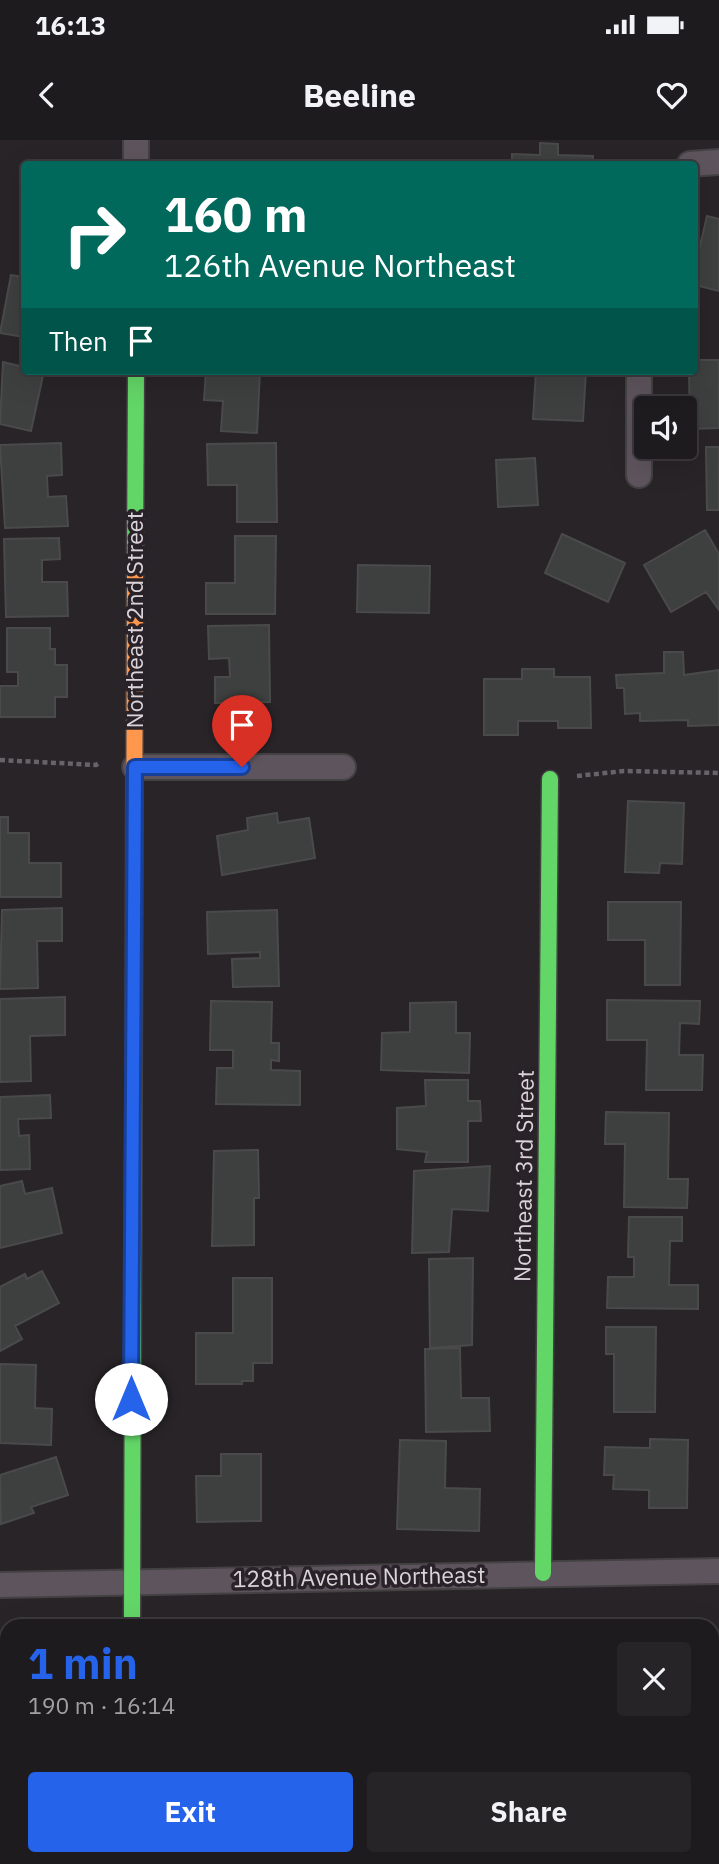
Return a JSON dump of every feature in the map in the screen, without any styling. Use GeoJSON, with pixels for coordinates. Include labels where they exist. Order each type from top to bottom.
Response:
{"type":"FeatureCollection","features":[{"type":"Feature","properties":{"kind":"street"},"geometry":{"type":"LineString","coordinates":[[136,140],[136,161]]}},
{"type":"Feature","properties":{"kind":"street"},"geometry":{"type":"LineString","coordinates":[[698,163],[719,162]]}},
{"type":"Feature","properties":{"kind":"street","name":"Northeast 2nd Street"},"geometry":{"type":"LineString","coordinates":[[132,1619],[136,375]]}},
{"type":"Feature","properties":{"kind":"street"},"geometry":{"type":"LineString","coordinates":[[639,375],[639,475]]}},
{"type":"Feature","properties":{"kind":"street"},"geometry":{"type":"LineString","coordinates":[[135,767],[342,767]]}},
{"type":"Feature","properties":{"kind":"street","name":"Northeast 3rd Street"},"geometry":{"type":"LineString","coordinates":[[543,1573],[550,779]]}},
{"type":"Feature","properties":{"kind":"street","name":"128th Avenue Northeast"},"geometry":{"type":"LineString","coordinates":[[0,1585],[719,1571]]}},
{"type":"Feature","properties":{"kind":"path"},"geometry":{"type":"LineString","coordinates":[[0,761],[96,765],[101,762]]}},
{"type":"Feature","properties":{"kind":"path"},"geometry":{"type":"LineString","coordinates":[[550,779],[624,771],[719,773]]}},
{"type":"Feature","properties":{"kind":"building"},"geometry":{"type":"Polygon","coordinates":[[[540,143],[558,144],[558,155],[593,156],[593,161],[512,161],[512,154],[540,155],[540,143]]]}},
{"type":"Feature","properties":{"kind":"building"},"geometry":{"type":"Polygon","coordinates":[[[707,216],[719,219],[719,291],[698,286],[698,254],[707,216]]]}},
{"type":"Feature","properties":{"kind":"building"},"geometry":{"type":"Polygon","coordinates":[[[11,275],[21,277],[21,336],[0,333],[11,275]]]}},
{"type":"Feature","properties":{"kind":"building"},"geometry":{"type":"Polygon","coordinates":[[[698,360],[719,360],[719,428],[697,429],[697,396],[689,396],[689,375],[698,375],[698,360]]]}},
{"type":"Feature","properties":{"kind":"building"},"geometry":{"type":"Polygon","coordinates":[[[3,362],[21,366],[21,375],[43,375],[31,431],[0,424],[3,362]]]}},
{"type":"Feature","properties":{"kind":"building"},"geometry":{"type":"Polygon","coordinates":[[[206,375],[260,375],[257,433],[221,431],[223,401],[204,400],[206,375]]]}},
{"type":"Feature","properties":{"kind":"building"},"geometry":{"type":"Polygon","coordinates":[[[536,375],[586,375],[583,421],[533,419],[536,375]]]}},
{"type":"Feature","properties":{"kind":"building"},"geometry":{"type":"Polygon","coordinates":[[[61,443],[62,475],[47,476],[48,497],[66,496],[68,526],[5,528],[0,445],[61,443]]]}},
{"type":"Feature","properties":{"kind":"building"},"geometry":{"type":"Polygon","coordinates":[[[276,443],[277,522],[237,522],[237,485],[208,485],[207,444],[276,443]]]}},
{"type":"Feature","properties":{"kind":"building"},"geometry":{"type":"Polygon","coordinates":[[[706,447],[719,447],[719,510],[707,510],[706,447]]]}},
{"type":"Feature","properties":{"kind":"building"},"geometry":{"type":"Polygon","coordinates":[[[535,458],[538,505],[498,507],[496,460],[535,458]]]}},
{"type":"Feature","properties":{"kind":"building"},"geometry":{"type":"Polygon","coordinates":[[[705,530],[719,554],[719,610],[706,592],[671,612],[644,565],[705,530]]]}},
{"type":"Feature","properties":{"kind":"building"},"geometry":{"type":"Polygon","coordinates":[[[562,534],[625,563],[608,602],[545,573],[562,534]]]}},
{"type":"Feature","properties":{"kind":"building"},"geometry":{"type":"Polygon","coordinates":[[[235,536],[276,536],[275,614],[206,614],[206,583],[235,583],[235,536]]]}},
{"type":"Feature","properties":{"kind":"building"},"geometry":{"type":"Polygon","coordinates":[[[59,538],[60,559],[42,560],[42,582],[67,582],[68,616],[6,617],[4,539],[59,538]]]}},
{"type":"Feature","properties":{"kind":"building"},"geometry":{"type":"Polygon","coordinates":[[[358,565],[430,566],[429,613],[357,612],[358,565]]]}},
{"type":"Feature","properties":{"kind":"building"},"geometry":{"type":"Polygon","coordinates":[[[269,625],[270,702],[215,703],[215,677],[230,677],[229,658],[209,659],[208,626],[269,625]]]}},
{"type":"Feature","properties":{"kind":"building"},"geometry":{"type":"Polygon","coordinates":[[[7,628],[50,628],[50,649],[55,649],[55,665],[67,665],[67,697],[55,697],[55,717],[0,717],[0,686],[18,686],[18,672],[7,672],[7,628]]]}},
{"type":"Feature","properties":{"kind":"building"},"geometry":{"type":"Polygon","coordinates":[[[664,652],[683,652],[684,675],[719,670],[719,725],[688,726],[688,720],[640,721],[640,713],[625,714],[624,688],[617,688],[616,675],[664,673],[664,652]]]}},
{"type":"Feature","properties":{"kind":"building"},"geometry":{"type":"Polygon","coordinates":[[[522,669],[554,669],[554,677],[590,677],[591,728],[558,728],[558,721],[518,721],[518,735],[484,735],[484,679],[522,679],[522,669]]]}},
{"type":"Feature","properties":{"kind":"building"},"geometry":{"type":"Polygon","coordinates":[[[628,801],[684,803],[682,864],[660,863],[659,873],[625,872],[628,801]]]}},
{"type":"Feature","properties":{"kind":"building"},"geometry":{"type":"Polygon","coordinates":[[[277,813],[278,823],[309,818],[315,858],[222,875],[217,836],[248,830],[247,818],[277,813]]]}},
{"type":"Feature","properties":{"kind":"building"},"geometry":{"type":"Polygon","coordinates":[[[0,817],[8,817],[8,833],[29,833],[29,863],[61,863],[61,897],[0,897],[0,817]]]}},
{"type":"Feature","properties":{"kind":"building"},"geometry":{"type":"Polygon","coordinates":[[[608,902],[681,902],[680,985],[645,985],[645,940],[608,940],[608,902]]]}},
{"type":"Feature","properties":{"kind":"building"},"geometry":{"type":"Polygon","coordinates":[[[62,908],[62,941],[37,941],[38,988],[0,989],[2,910],[62,908]]]}},
{"type":"Feature","properties":{"kind":"building"},"geometry":{"type":"Polygon","coordinates":[[[277,910],[279,986],[233,987],[232,959],[260,958],[260,952],[208,954],[207,912],[277,910]]]}},
{"type":"Feature","properties":{"kind":"building"},"geometry":{"type":"Polygon","coordinates":[[[65,997],[65,1035],[30,1036],[31,1081],[0,1082],[0,999],[65,997]]]}},
{"type":"Feature","properties":{"kind":"building"},"geometry":{"type":"Polygon","coordinates":[[[607,1000],[700,1001],[699,1024],[680,1023],[679,1055],[703,1055],[702,1090],[646,1090],[647,1040],[607,1040],[607,1000]]]}},
{"type":"Feature","properties":{"kind":"building"},"geometry":{"type":"Polygon","coordinates":[[[211,1001],[272,1002],[271,1043],[279,1043],[279,1061],[271,1060],[271,1070],[300,1071],[300,1105],[216,1104],[217,1068],[233,1068],[233,1050],[210,1050],[211,1001]]]}},
{"type":"Feature","properties":{"kind":"building"},"geometry":{"type":"Polygon","coordinates":[[[456,1002],[456,1033],[470,1033],[469,1073],[381,1070],[382,1033],[410,1032],[410,1003],[456,1002]]]}},
{"type":"Feature","properties":{"kind":"building"},"geometry":{"type":"Polygon","coordinates":[[[425,1080],[468,1080],[468,1101],[480,1101],[481,1121],[468,1121],[468,1162],[425,1162],[427,1152],[397,1149],[397,1108],[426,1106],[425,1080]]]}},
{"type":"Feature","properties":{"kind":"building"},"geometry":{"type":"Polygon","coordinates":[[[50,1095],[51,1118],[18,1119],[19,1136],[29,1135],[30,1169],[0,1170],[0,1097],[50,1095]]]}},
{"type":"Feature","properties":{"kind":"building"},"geometry":{"type":"Polygon","coordinates":[[[606,1112],[669,1113],[668,1179],[688,1179],[687,1208],[624,1207],[625,1144],[605,1144],[606,1112]]]}},
{"type":"Feature","properties":{"kind":"building"},"geometry":{"type":"Polygon","coordinates":[[[258,1150],[259,1198],[254,1198],[254,1245],[212,1246],[214,1151],[258,1150]]]}},
{"type":"Feature","properties":{"kind":"building"},"geometry":{"type":"Polygon","coordinates":[[[490,1166],[488,1211],[452,1209],[449,1252],[412,1253],[414,1171],[490,1166]]]}},
{"type":"Feature","properties":{"kind":"building"},"geometry":{"type":"Polygon","coordinates":[[[22,1181],[25,1194],[52,1188],[62,1233],[0,1248],[0,1186],[22,1181]]]}},
{"type":"Feature","properties":{"kind":"building"},"geometry":{"type":"Polygon","coordinates":[[[629,1217],[682,1217],[682,1241],[670,1241],[669,1285],[698,1285],[698,1309],[607,1308],[608,1277],[634,1277],[634,1257],[628,1257],[629,1217]]]}},
{"type":"Feature","properties":{"kind":"building"},"geometry":{"type":"Polygon","coordinates":[[[473,1258],[472,1345],[430,1348],[429,1259],[473,1258]]]}},
{"type":"Feature","properties":{"kind":"building"},"geometry":{"type":"Polygon","coordinates":[[[42,1271],[59,1303],[15,1326],[22,1339],[0,1351],[0,1287],[25,1274],[27,1279],[42,1271]]]}},
{"type":"Feature","properties":{"kind":"building"},"geometry":{"type":"Polygon","coordinates":[[[233,1278],[272,1278],[272,1363],[253,1363],[253,1381],[242,1381],[242,1384],[196,1384],[196,1333],[233,1333],[233,1278]]]}},
{"type":"Feature","properties":{"kind":"building"},"geometry":{"type":"Polygon","coordinates":[[[606,1327],[656,1327],[655,1412],[614,1412],[614,1354],[606,1354],[606,1327]]]}},
{"type":"Feature","properties":{"kind":"building"},"geometry":{"type":"Polygon","coordinates":[[[460,1348],[461,1398],[489,1398],[490,1431],[426,1432],[425,1349],[460,1348]]]}},
{"type":"Feature","properties":{"kind":"building"},"geometry":{"type":"Polygon","coordinates":[[[0,1364],[36,1365],[35,1408],[52,1409],[51,1445],[0,1443],[0,1364]]]}},
{"type":"Feature","properties":{"kind":"building"},"geometry":{"type":"Polygon","coordinates":[[[650,1439],[688,1440],[687,1508],[649,1508],[649,1490],[613,1489],[614,1475],[604,1475],[605,1447],[650,1448],[650,1439]]]}},
{"type":"Feature","properties":{"kind":"building"},"geometry":{"type":"Polygon","coordinates":[[[400,1440],[446,1441],[445,1488],[480,1489],[479,1531],[397,1529],[400,1440]]]}},
{"type":"Feature","properties":{"kind":"building"},"geometry":{"type":"Polygon","coordinates":[[[221,1454],[261,1454],[261,1521],[197,1522],[196,1476],[221,1476],[221,1454]]]}},
{"type":"Feature","properties":{"kind":"building"},"geometry":{"type":"Polygon","coordinates":[[[56,1457],[68,1495],[31,1507],[34,1513],[1,1524],[0,1475],[56,1457]]]}},
{"type":"Feature","properties":{"kind":"traffic: fast"},"geometry":{"type":"LineString","coordinates":[[135,565],[136,375]]}},
{"type":"Feature","properties":{"kind":"traffic: fast"},"geometry":{"type":"LineString","coordinates":[[543,1573],[550,779]]}},
{"type":"Feature","properties":{"kind":"traffic: fast"},"geometry":{"type":"LineString","coordinates":[[132,1619],[134,914]]}},
{"type":"Feature","properties":{"kind":"traffic: slow"},"geometry":{"type":"LineString","coordinates":[[134,914],[135,565]]}},
{"type":"Feature","properties":{"kind":"route"},"geometry":{"type":"LineString","coordinates":[[131,1399],[135,767],[242,767]]}}]}
